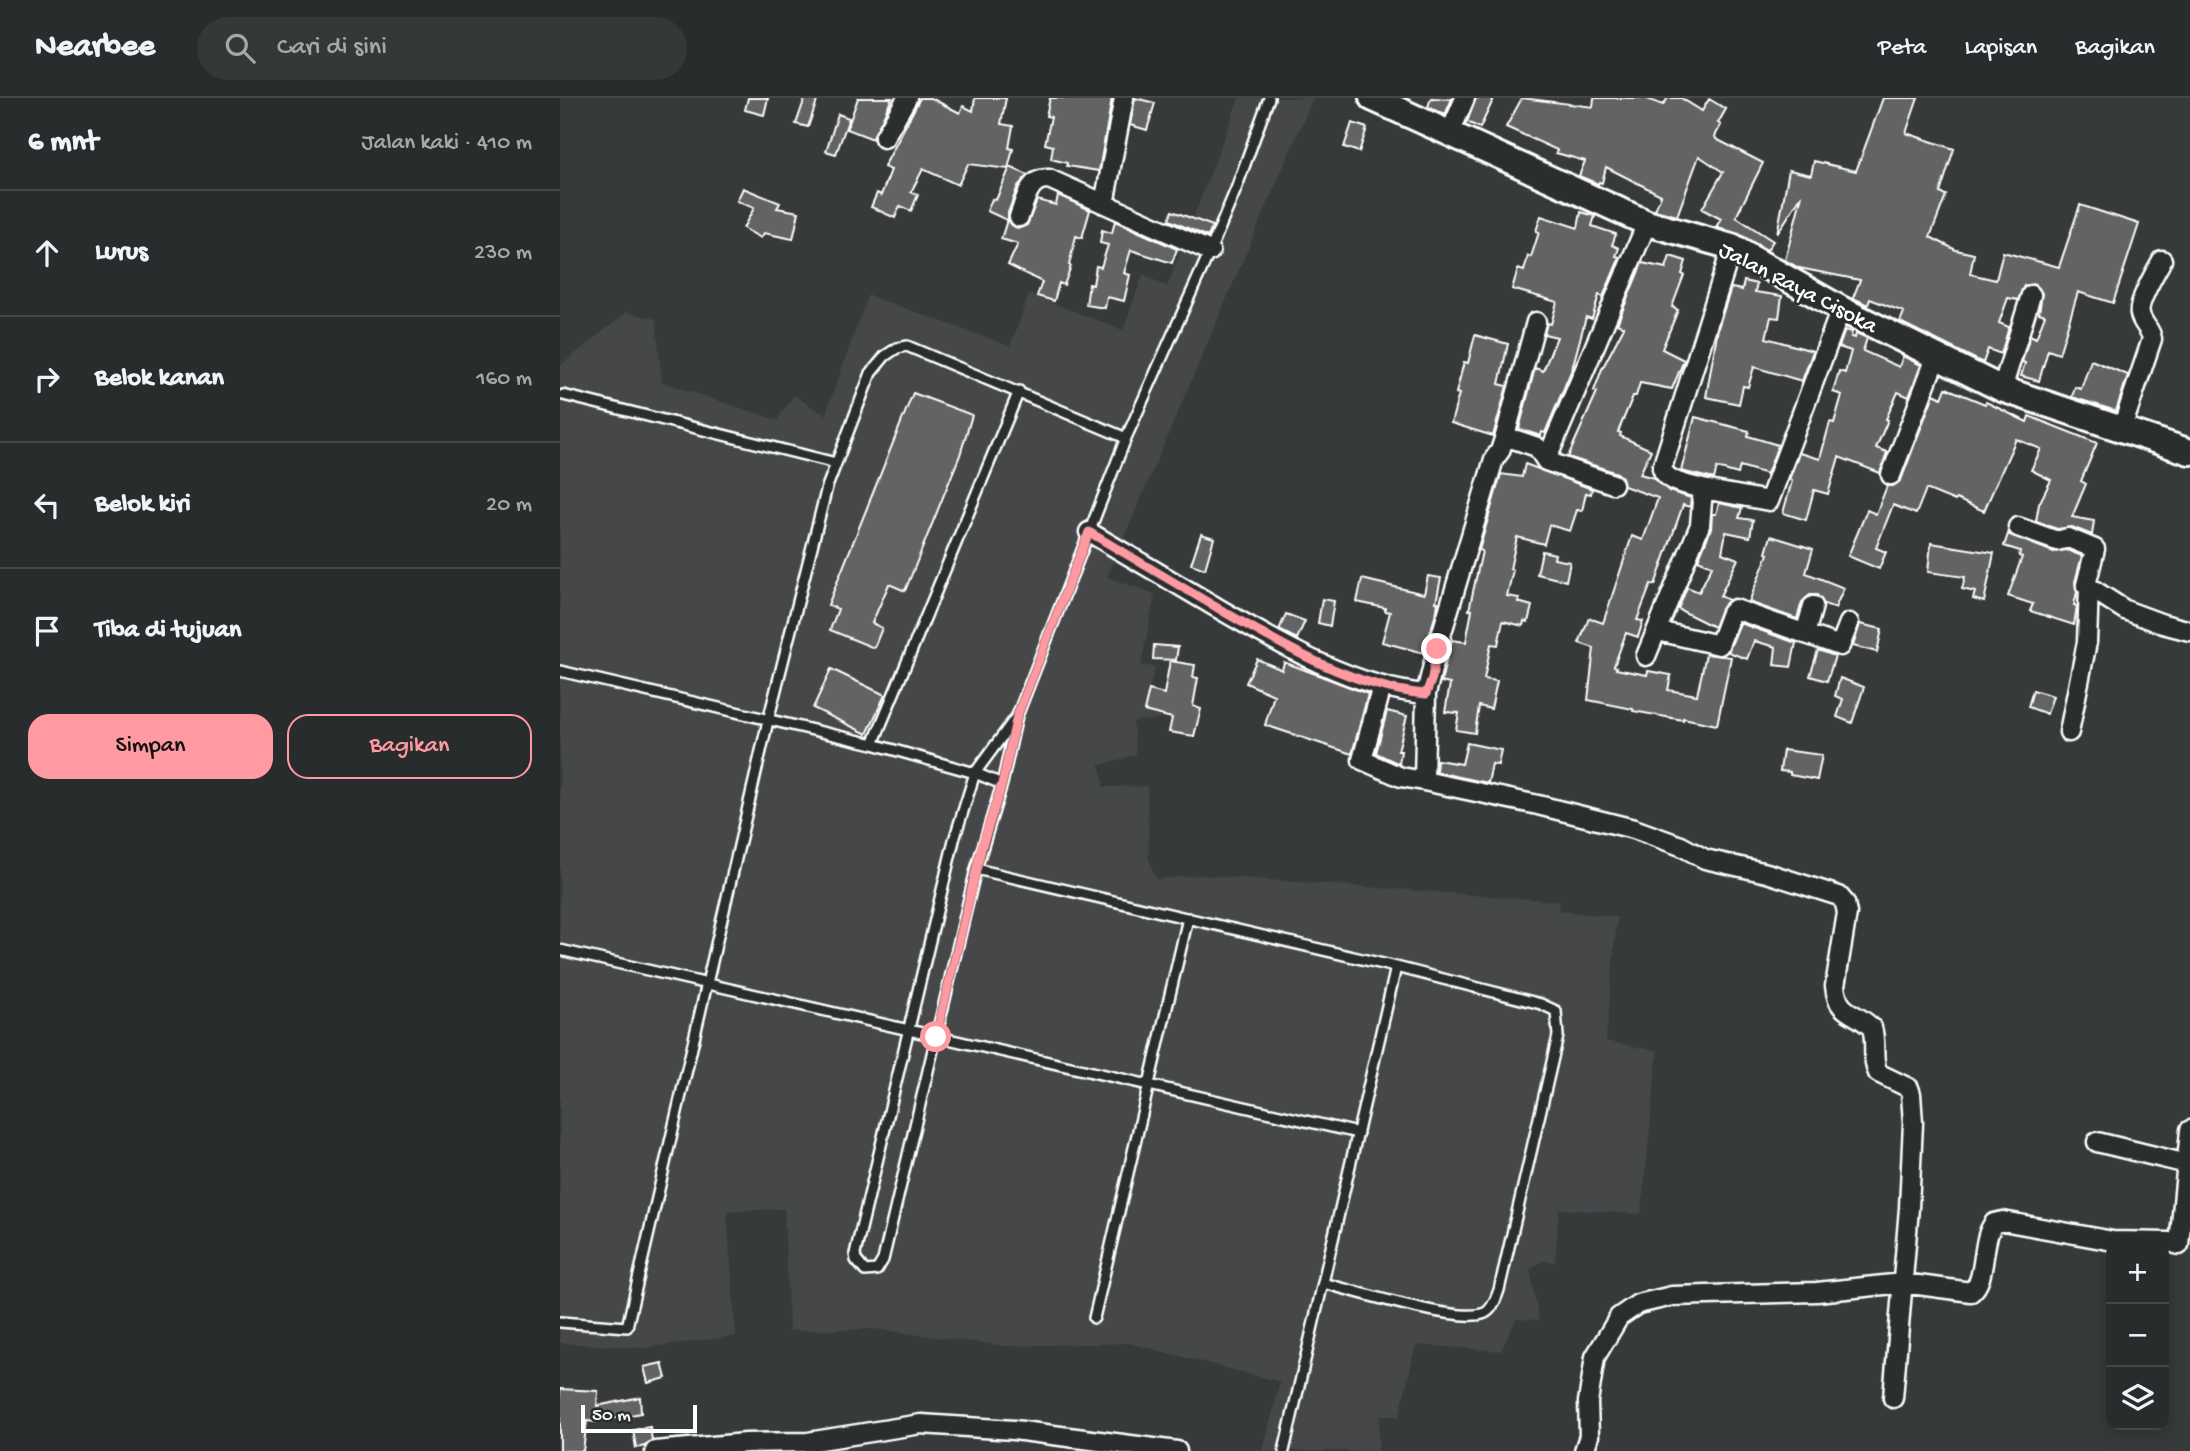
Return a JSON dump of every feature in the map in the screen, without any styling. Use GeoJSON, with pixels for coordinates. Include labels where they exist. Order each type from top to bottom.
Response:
{"type":"FeatureCollection","features":[{"type":"Feature","properties":{"kind":"street"},"geometry":{"type":"LineString","coordinates":[[884,138],[907,98]]}},
{"type":"Feature","properties":{"kind":"street"},"geometry":{"type":"LineString","coordinates":[[1104,204],[1124,98]]}},
{"type":"Feature","properties":{"kind":"street","name":"Jalan Raya Cisoka"},"geometry":{"type":"LineString","coordinates":[[1372,98],[1647,223],[1732,247],[1841,309],[2003,389],[2190,452]]}},
{"type":"Feature","properties":{"kind":"street"},"geometry":{"type":"LineString","coordinates":[[1450,133],[1465,98]]}},
{"type":"Feature","properties":{"kind":"street"},"geometry":{"type":"LineString","coordinates":[[1019,217],[1034,182],[1049,179],[1210,251]]}},
{"type":"Feature","properties":{"kind":"street"},"geometry":{"type":"LineString","coordinates":[[1546,461],[1647,223]]}},
{"type":"Feature","properties":{"kind":"street"},"geometry":{"type":"LineString","coordinates":[[1732,247],[1662,468],[1668,478],[1703,489],[1769,501],[1841,309]]}},
{"type":"Feature","properties":{"kind":"street"},"geometry":{"type":"LineString","coordinates":[[2122,428],[2152,339],[2152,333],[2141,316],[2140,305],[2162,260]]}},
{"type":"Feature","properties":{"kind":"street"},"geometry":{"type":"LineString","coordinates":[[2003,389],[2031,295]]}},
{"type":"Feature","properties":{"kind":"street"},"geometry":{"type":"LineString","coordinates":[[1424,781],[1426,694],[1494,459],[1505,436],[1536,322]]}},
{"type":"Feature","properties":{"kind":"street"},"geometry":{"type":"LineString","coordinates":[[1891,475],[1937,355]]}},
{"type":"Feature","properties":{"kind":"street"},"geometry":{"type":"LineString","coordinates":[[1505,436],[1537,447],[1546,461],[1612,484]]}},
{"type":"Feature","properties":{"kind":"street"},"geometry":{"type":"LineString","coordinates":[[1646,656],[1700,525],[1703,489]]}},
{"type":"Feature","properties":{"kind":"street"},"geometry":{"type":"LineString","coordinates":[[2018,527],[2057,541],[2068,538],[2095,549],[2086,585],[2125,610],[2190,631]]}},
{"type":"Feature","properties":{"kind":"street"},"geometry":{"type":"LineString","coordinates":[[1089,532],[1261,633],[1331,667],[1382,686],[1426,694]]}},
{"type":"Feature","properties":{"kind":"street"},"geometry":{"type":"LineString","coordinates":[[2069,732],[2087,642],[2089,586]]}},
{"type":"Feature","properties":{"kind":"street"},"geometry":{"type":"LineString","coordinates":[[1805,634],[1814,606]]}},
{"type":"Feature","properties":{"kind":"street"},"geometry":{"type":"LineString","coordinates":[[1658,631],[1719,645],[1735,609],[1840,646],[1849,622]]}},
{"type":"Feature","properties":{"kind":"street"},"geometry":{"type":"LineString","coordinates":[[1382,686],[1362,760],[1401,777],[1538,805],[1634,829],[1681,846],[1705,859],[1767,873],[1839,896],[1846,903],[1847,913],[1835,986],[1839,1004],[1872,1028],[1874,1065],[1878,1073],[1909,1088],[1912,1094],[1909,1208],[1893,1398]]}},
{"type":"Feature","properties":{"kind":"street"},"geometry":{"type":"LineString","coordinates":[[1584,1451],[1588,1436],[1588,1402],[1595,1357],[1619,1317],[1638,1304],[1672,1296],[1817,1292],[1903,1283],[1971,1292],[1979,1281],[1988,1230],[1994,1223],[2003,1221],[2113,1241],[2169,1242],[2185,1248],[2190,1130]]}},
{"type":"Feature","properties":{"kind":"street"},"geometry":{"type":"LineString","coordinates":[[2097,1142],[2187,1164]]}},
{"type":"Feature","properties":{"kind":"street"},"geometry":{"type":"LineString","coordinates":[[655,1451],[746,1443],[808,1442],[921,1424],[1014,1430],[1177,1451]]}},
{"type":"Feature","properties":{"kind":"lane"},"geometry":{"type":"LineString","coordinates":[[1017,716],[975,773],[954,840],[855,1254],[862,1268],[871,1272],[879,1268],[883,1260],[976,869],[1002,784],[1017,716],[1126,438],[1210,251],[1269,98]]}},
{"type":"Feature","properties":{"kind":"lane"},"geometry":{"type":"LineString","coordinates":[[560,1322],[628,1327],[768,721],[827,487],[871,373],[885,356],[897,348],[907,346],[1126,438]]}},
{"type":"Feature","properties":{"kind":"lane"},"geometry":{"type":"LineString","coordinates":[[873,744],[1019,391]]}},
{"type":"Feature","properties":{"kind":"lane"},"geometry":{"type":"LineString","coordinates":[[564,395],[836,463]]}},
{"type":"Feature","properties":{"kind":"lane"},"geometry":{"type":"LineString","coordinates":[[560,671],[873,744],[975,773],[1002,784]]}},
{"type":"Feature","properties":{"kind":"lane"},"geometry":{"type":"LineString","coordinates":[[976,869],[1396,967],[1541,1004],[1556,1011],[1559,1023],[1555,1049],[1499,1290],[1490,1310],[1468,1316],[1440,1312],[1323,1283]]}},
{"type":"Feature","properties":{"kind":"lane"},"geometry":{"type":"LineString","coordinates":[[1094,1318],[1188,918]]}},
{"type":"Feature","properties":{"kind":"lane"},"geometry":{"type":"LineString","coordinates":[[560,950],[1358,1133]]}},
{"type":"Feature","properties":{"kind":"lane"},"geometry":{"type":"LineString","coordinates":[[1284,1451],[1396,967]]}},
{"type":"Feature","properties":{"kind":"shaded area"},"geometry":{"type":"Polygon","coordinates":[[[1239,98],[1313,98],[1107,577],[1155,594],[1141,665],[1155,667],[1146,700],[1161,705],[1159,719],[1133,722],[1136,755],[1100,765],[1104,787],[1147,786],[1149,859],[1156,879],[1202,875],[1559,901],[1559,911],[1617,917],[1606,1041],[1658,1051],[1641,1214],[1559,1209],[1555,1262],[1543,1261],[1530,1270],[1539,1320],[1516,1319],[1501,1351],[1416,1345],[1399,1417],[1380,1415],[1378,1451],[1263,1451],[1280,1382],[1129,1343],[1004,1346],[874,1329],[789,1331],[784,1209],[727,1211],[736,1336],[644,1348],[560,1343],[560,366],[627,312],[656,319],[662,382],[777,420],[794,395],[825,415],[868,295],[1010,346],[1029,294],[1123,330],[1143,274],[1167,287],[1239,98]]]}},
{"type":"Feature","properties":{"kind":"building"},"geometry":{"type":"Polygon","coordinates":[[[748,98],[768,98],[764,115],[745,110],[748,98]]]}},
{"type":"Feature","properties":{"kind":"building"},"geometry":{"type":"Polygon","coordinates":[[[805,98],[818,98],[808,127],[796,124],[805,98]]]}},
{"type":"Feature","properties":{"kind":"building"},"geometry":{"type":"Polygon","coordinates":[[[858,98],[892,98],[873,139],[847,129],[858,98]]]}},
{"type":"Feature","properties":{"kind":"building"},"geometry":{"type":"Polygon","coordinates":[[[920,98],[931,98],[960,113],[963,106],[973,111],[975,98],[1006,98],[1001,124],[1013,126],[1009,148],[1013,149],[1008,169],[968,164],[958,185],[923,169],[911,192],[918,195],[911,211],[900,206],[895,218],[871,207],[877,193],[881,195],[891,170],[884,167],[920,98]]]}},
{"type":"Feature","properties":{"kind":"building"},"geometry":{"type":"Polygon","coordinates":[[[1050,98],[1112,98],[1099,171],[1067,166],[1067,163],[1051,159],[1053,146],[1045,144],[1051,117],[1046,116],[1050,98]]]}},
{"type":"Feature","properties":{"kind":"building"},"geometry":{"type":"Polygon","coordinates":[[[1135,98],[1155,103],[1147,130],[1130,125],[1135,98]]]}},
{"type":"Feature","properties":{"kind":"building"},"geometry":{"type":"Polygon","coordinates":[[[1431,98],[1452,99],[1445,115],[1428,107],[1431,98]]]}},
{"type":"Feature","properties":{"kind":"building"},"geometry":{"type":"Polygon","coordinates":[[[1476,98],[1494,98],[1480,128],[1467,122],[1476,98]]]}},
{"type":"Feature","properties":{"kind":"building"},"geometry":{"type":"Polygon","coordinates":[[[1522,98],[1593,107],[1594,98],[1645,98],[1663,105],[1668,98],[1681,98],[1702,111],[1709,99],[1726,109],[1718,123],[1721,125],[1716,139],[1763,163],[1736,217],[1773,241],[1767,250],[1739,234],[1716,227],[1721,219],[1702,209],[1723,172],[1699,156],[1677,216],[1655,210],[1661,195],[1606,167],[1602,183],[1598,184],[1579,176],[1585,161],[1556,153],[1557,150],[1506,127],[1522,98]]]}},
{"type":"Feature","properties":{"kind":"building"},"geometry":{"type":"Polygon","coordinates":[[[1883,98],[1918,98],[1906,133],[1954,149],[1940,193],[1946,195],[1930,237],[1956,250],[1974,254],[1970,274],[1996,280],[2003,252],[2059,267],[2080,205],[2139,224],[2113,303],[2078,292],[2059,354],[2048,350],[2039,381],[2021,376],[2030,335],[2036,338],[2045,315],[2039,313],[2042,293],[2035,284],[2024,286],[2018,300],[2008,298],[1999,323],[2009,327],[2001,354],[1988,349],[1983,363],[1900,322],[1904,312],[1870,299],[1868,305],[1853,298],[1860,280],[1799,268],[1785,260],[1802,195],[1777,234],[1789,170],[1811,175],[1814,161],[1856,171],[1883,98]]]}},
{"type":"Feature","properties":{"kind":"building"},"geometry":{"type":"Polygon","coordinates":[[[838,114],[849,118],[836,154],[826,151],[838,114]]]}},
{"type":"Feature","properties":{"kind":"building"},"geometry":{"type":"Polygon","coordinates":[[[1352,123],[1367,128],[1359,152],[1344,147],[1352,123]]]}},
{"type":"Feature","properties":{"kind":"building"},"geometry":{"type":"Polygon","coordinates":[[[1010,167],[1028,175],[1018,186],[1008,213],[1008,220],[1015,227],[1027,225],[1037,200],[1056,205],[1058,195],[1090,210],[1082,238],[1076,236],[1069,265],[1071,266],[1064,285],[1059,283],[1054,301],[1037,296],[1042,282],[1008,265],[1018,244],[1001,239],[1007,220],[987,211],[992,199],[996,200],[1010,167]]]}},
{"type":"Feature","properties":{"kind":"building"},"geometry":{"type":"Polygon","coordinates":[[[743,188],[780,203],[777,208],[799,212],[793,239],[764,233],[761,238],[743,228],[754,208],[737,201],[743,188]]]}},
{"type":"Feature","properties":{"kind":"building"},"geometry":{"type":"Polygon","coordinates":[[[1172,211],[1213,226],[1208,237],[1169,220],[1172,211]]]}},
{"type":"Feature","properties":{"kind":"building"},"geometry":{"type":"Polygon","coordinates":[[[1581,212],[1595,216],[1592,226],[1616,234],[1612,245],[1619,248],[1616,256],[1620,257],[1603,297],[1599,295],[1592,319],[1586,317],[1572,369],[1545,433],[1542,432],[1541,436],[1519,429],[1535,368],[1543,371],[1557,337],[1544,334],[1547,323],[1551,324],[1557,302],[1512,289],[1518,269],[1524,271],[1528,256],[1531,257],[1541,216],[1578,228],[1581,212]]]}},
{"type":"Feature","properties":{"kind":"building"},"geometry":{"type":"Polygon","coordinates":[[[1115,221],[1177,249],[1172,263],[1131,250],[1124,273],[1130,275],[1124,301],[1107,297],[1105,308],[1086,305],[1089,284],[1093,285],[1096,266],[1101,267],[1108,245],[1100,243],[1102,230],[1112,233],[1115,221]]]}},
{"type":"Feature","properties":{"kind":"building"},"geometry":{"type":"Polygon","coordinates":[[[1670,256],[1686,261],[1682,274],[1684,275],[1672,307],[1678,310],[1662,349],[1684,360],[1672,389],[1640,383],[1618,432],[1621,433],[1620,436],[1651,450],[1640,474],[1654,478],[1669,491],[1691,498],[1690,507],[1683,505],[1655,585],[1651,584],[1637,620],[1643,621],[1638,637],[1626,633],[1614,666],[1616,669],[1647,675],[1648,671],[1671,675],[1668,690],[1697,695],[1706,654],[1731,657],[1717,725],[1633,711],[1588,700],[1594,648],[1579,643],[1589,618],[1603,623],[1632,536],[1643,540],[1658,498],[1624,486],[1622,477],[1617,473],[1568,457],[1597,392],[1594,391],[1602,369],[1624,327],[1617,324],[1642,263],[1666,268],[1670,256]]]}},
{"type":"Feature","properties":{"kind":"building"},"geometry":{"type":"Polygon","coordinates":[[[1744,281],[1757,284],[1755,292],[1782,296],[1779,318],[1771,317],[1766,338],[1813,351],[1802,381],[1754,367],[1748,387],[1743,386],[1739,404],[1706,397],[1718,328],[1731,288],[1742,290],[1744,281]]]}},
{"type":"Feature","properties":{"kind":"building"},"geometry":{"type":"Polygon","coordinates":[[[1845,330],[1852,332],[1851,337],[1855,338],[1856,333],[1867,338],[1863,351],[1899,367],[1903,356],[1921,365],[1909,397],[1898,392],[1886,419],[1888,420],[1876,448],[1887,452],[1880,473],[1839,457],[1828,494],[1814,490],[1806,520],[1783,513],[1792,481],[1789,480],[1799,453],[1820,459],[1830,422],[1834,423],[1842,395],[1833,392],[1839,371],[1845,373],[1851,351],[1839,347],[1845,330]]]}},
{"type":"Feature","properties":{"kind":"building"},"geometry":{"type":"Polygon","coordinates":[[[1475,335],[1508,344],[1499,384],[1507,386],[1493,436],[1451,423],[1464,362],[1468,363],[1475,335]]]}},
{"type":"Feature","properties":{"kind":"building"},"geometry":{"type":"Polygon","coordinates":[[[2091,360],[2128,375],[2116,411],[2072,397],[2075,387],[2081,389],[2091,360]]]}},
{"type":"Feature","properties":{"kind":"building"},"geometry":{"type":"Polygon","coordinates":[[[1946,388],[1985,404],[1986,402],[2027,422],[2029,416],[2097,443],[2081,481],[2086,484],[2072,517],[2094,521],[2092,535],[2072,527],[2057,529],[2036,521],[2039,504],[2051,480],[2031,470],[2041,449],[2016,439],[1984,511],[1926,489],[1916,514],[1893,505],[1876,548],[1886,552],[1879,569],[1848,556],[1867,510],[1876,514],[1887,486],[1893,486],[1901,480],[1934,394],[1942,398],[1946,388]]]}},
{"type":"Feature","properties":{"kind":"building"},"geometry":{"type":"Polygon","coordinates":[[[913,393],[972,415],[960,455],[905,591],[889,584],[872,623],[882,628],[874,648],[830,630],[838,609],[828,605],[913,393]]]}},
{"type":"Feature","properties":{"kind":"building"},"geometry":{"type":"Polygon","coordinates":[[[1695,417],[1749,431],[1748,436],[1778,445],[1767,474],[1740,466],[1738,474],[1717,468],[1714,479],[1681,471],[1695,417]]]}},
{"type":"Feature","properties":{"kind":"building"},"geometry":{"type":"Polygon","coordinates":[[[1525,464],[1592,489],[1591,494],[1586,493],[1582,511],[1577,510],[1570,531],[1549,525],[1544,544],[1517,537],[1507,596],[1519,598],[1518,602],[1532,606],[1528,622],[1524,621],[1523,626],[1503,621],[1498,645],[1491,644],[1484,679],[1497,681],[1491,709],[1479,706],[1475,733],[1456,730],[1459,713],[1445,712],[1450,684],[1441,682],[1448,652],[1452,640],[1466,642],[1472,610],[1469,610],[1482,551],[1479,550],[1501,474],[1522,477],[1525,464]]]}},
{"type":"Feature","properties":{"kind":"building"},"geometry":{"type":"Polygon","coordinates":[[[1719,503],[1742,508],[1739,518],[1753,520],[1750,537],[1726,532],[1722,553],[1738,559],[1720,596],[1729,600],[1721,609],[1714,627],[1678,609],[1687,587],[1699,592],[1712,566],[1698,560],[1711,529],[1712,514],[1716,514],[1719,503]]]}},
{"type":"Feature","properties":{"kind":"building"},"geometry":{"type":"Polygon","coordinates":[[[1201,534],[1214,538],[1205,569],[1191,564],[1201,534]]]}},
{"type":"Feature","properties":{"kind":"building"},"geometry":{"type":"Polygon","coordinates":[[[2008,534],[2053,552],[2067,550],[2082,556],[2075,582],[2077,592],[2074,605],[2077,606],[2074,625],[2030,611],[2033,604],[2008,596],[2022,557],[2019,556],[2020,551],[2004,546],[2008,534]]]}},
{"type":"Feature","properties":{"kind":"building"},"geometry":{"type":"Polygon","coordinates":[[[1771,536],[1813,549],[1806,573],[1844,588],[1835,608],[1824,604],[1817,595],[1810,595],[1802,602],[1797,619],[1749,602],[1768,554],[1766,553],[1771,536]]]}},
{"type":"Feature","properties":{"kind":"building"},"geometry":{"type":"Polygon","coordinates":[[[1931,543],[1994,553],[1984,602],[1973,599],[1975,592],[1962,589],[1965,577],[1928,572],[1931,543]]]}},
{"type":"Feature","properties":{"kind":"building"},"geometry":{"type":"Polygon","coordinates":[[[1542,551],[1555,554],[1554,559],[1570,562],[1566,581],[1537,574],[1542,551]]]}},
{"type":"Feature","properties":{"kind":"building"},"geometry":{"type":"Polygon","coordinates":[[[1428,576],[1441,578],[1437,610],[1424,653],[1382,642],[1390,612],[1385,611],[1385,608],[1357,602],[1362,579],[1424,594],[1428,576]]]}},
{"type":"Feature","properties":{"kind":"building"},"geometry":{"type":"Polygon","coordinates":[[[1322,599],[1334,601],[1330,626],[1318,623],[1322,599]]]}},
{"type":"Feature","properties":{"kind":"building"},"geometry":{"type":"Polygon","coordinates":[[[1286,614],[1305,621],[1297,639],[1279,630],[1286,614]]]}},
{"type":"Feature","properties":{"kind":"building"},"geometry":{"type":"Polygon","coordinates":[[[1740,623],[1796,643],[1791,667],[1774,665],[1776,647],[1754,641],[1747,659],[1728,652],[1740,623]]]}},
{"type":"Feature","properties":{"kind":"building"},"geometry":{"type":"Polygon","coordinates":[[[1860,624],[1882,629],[1877,652],[1853,646],[1860,624]]]}},
{"type":"Feature","properties":{"kind":"building"},"geometry":{"type":"Polygon","coordinates":[[[1154,645],[1178,647],[1176,660],[1153,659],[1154,645]]]}},
{"type":"Feature","properties":{"kind":"building"},"geometry":{"type":"Polygon","coordinates":[[[1818,650],[1835,656],[1827,681],[1810,676],[1818,650]]]}},
{"type":"Feature","properties":{"kind":"building"},"geometry":{"type":"Polygon","coordinates":[[[1257,659],[1282,670],[1284,662],[1368,694],[1352,754],[1265,725],[1274,695],[1246,683],[1257,659]]]}},
{"type":"Feature","properties":{"kind":"building"},"geometry":{"type":"Polygon","coordinates":[[[1170,661],[1195,665],[1193,677],[1198,678],[1193,706],[1201,709],[1194,736],[1169,732],[1172,718],[1144,711],[1149,690],[1164,694],[1170,661]]]}},
{"type":"Feature","properties":{"kind":"building"},"geometry":{"type":"Polygon","coordinates":[[[831,669],[885,695],[867,734],[813,708],[831,669]]]}},
{"type":"Feature","properties":{"kind":"building"},"geometry":{"type":"Polygon","coordinates":[[[1840,678],[1864,687],[1852,723],[1837,717],[1843,699],[1835,696],[1840,678]]]}},
{"type":"Feature","properties":{"kind":"building"},"geometry":{"type":"Polygon","coordinates":[[[2033,690],[2053,696],[2047,714],[2028,707],[2033,690]]]}},
{"type":"Feature","properties":{"kind":"building"},"geometry":{"type":"Polygon","coordinates":[[[1387,711],[1407,716],[1398,751],[1401,751],[1399,764],[1376,753],[1387,711]]]}},
{"type":"Feature","properties":{"kind":"building"},"geometry":{"type":"Polygon","coordinates":[[[1467,743],[1501,750],[1498,765],[1492,764],[1488,783],[1436,772],[1437,760],[1462,764],[1467,743]]]}},
{"type":"Feature","properties":{"kind":"building"},"geometry":{"type":"Polygon","coordinates":[[[1783,750],[1822,755],[1817,780],[1780,771],[1783,750]]]}},
{"type":"Feature","properties":{"kind":"building"},"geometry":{"type":"Polygon","coordinates":[[[662,1363],[666,1378],[648,1383],[644,1367],[662,1363]]]}},
{"type":"Feature","properties":{"kind":"building"},"geometry":{"type":"Polygon","coordinates":[[[560,1389],[598,1391],[597,1406],[640,1397],[641,1413],[596,1422],[587,1421],[583,1451],[560,1451],[560,1389]]]}},
{"type":"Feature","properties":{"kind":"building"},"geometry":{"type":"Polygon","coordinates":[[[650,1427],[652,1440],[645,1446],[636,1448],[633,1430],[650,1427]]]}},
{"type":"Feature","properties":{"kind":"route"},"geometry":{"type":"LineString","coordinates":[[936,1037],[982,846],[1002,784],[1017,716],[1089,532],[1261,633],[1331,667],[1382,686],[1426,694],[1437,649]]}}]}
